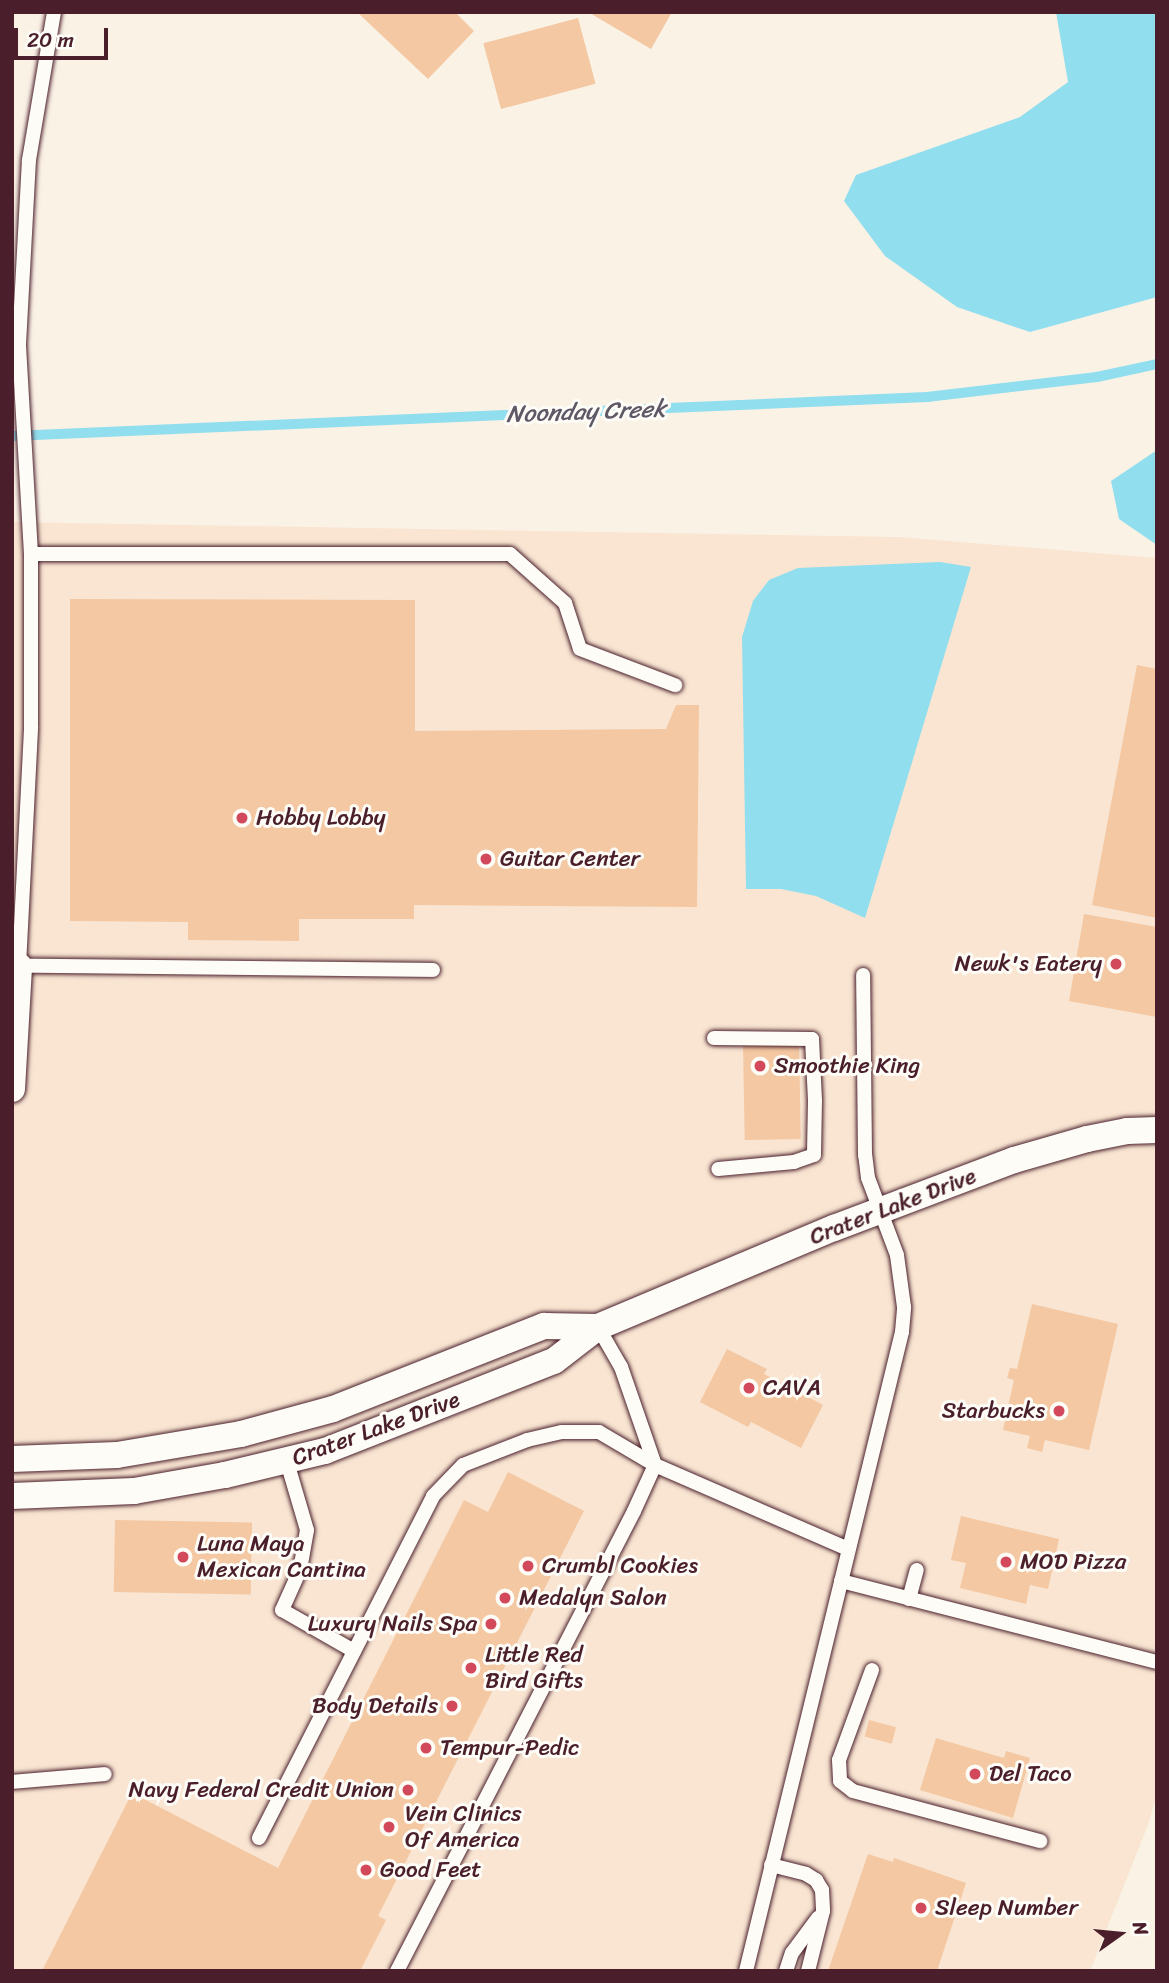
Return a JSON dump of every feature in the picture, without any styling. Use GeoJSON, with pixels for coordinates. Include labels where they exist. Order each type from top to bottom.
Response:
{"type":"FeatureCollection","features":[{"type":"Feature","properties":{"kind":"street"},"geometry":{"type":"LineString","coordinates":[[12,1089],[19,966]]}},
{"type":"Feature","properties":{"kind":"street","name":"Crater Lake Drive"},"geometry":{"type":"LineString","coordinates":[[12,1496],[134,1491],[286,1462],[360,1439],[554,1362],[598,1327],[881,1211],[1054,1148],[1127,1131],[1157,1130]]}},
{"type":"Feature","properties":{"kind":"street","name":"Crater Lake Drive"},"geometry":{"type":"LineString","coordinates":[[12,1459],[117,1455],[241,1434],[333,1409],[544,1326],[598,1327]]}},
{"type":"Feature","properties":{"kind":"lane"},"geometry":{"type":"LineString","coordinates":[[54,12],[29,160],[19,344],[31,554],[31,726],[19,966],[433,970]]}},
{"type":"Feature","properties":{"kind":"lane"},"geometry":{"type":"LineString","coordinates":[[31,554],[510,554],[565,603],[580,649],[675,685]]}},
{"type":"Feature","properties":{"kind":"lane"},"geometry":{"type":"LineString","coordinates":[[746,1971],[821,1651],[841,1581],[902,1332],[903,1283],[897,1255],[868,1178],[865,1155],[863,975]]}},
{"type":"Feature","properties":{"kind":"lane"},"geometry":{"type":"LineString","coordinates":[[714,1038],[812,1039],[815,1101],[814,1155],[794,1162],[718,1169]]}},
{"type":"Feature","properties":{"kind":"lane"},"geometry":{"type":"LineString","coordinates":[[397,1971],[635,1511],[655,1465],[621,1367],[598,1327]]}},
{"type":"Feature","properties":{"kind":"lane"},"geometry":{"type":"LineString","coordinates":[[259,1838],[433,1496],[463,1465],[527,1440],[562,1432],[599,1432],[655,1465],[848,1549]]}},
{"type":"Feature","properties":{"kind":"lane"},"geometry":{"type":"LineString","coordinates":[[286,1462],[307,1530],[300,1570],[282,1610],[354,1651]]}},
{"type":"Feature","properties":{"kind":"lane"},"geometry":{"type":"LineString","coordinates":[[909,1599],[917,1570]]}},
{"type":"Feature","properties":{"kind":"lane"},"geometry":{"type":"LineString","coordinates":[[841,1581],[1157,1662]]}},
{"type":"Feature","properties":{"kind":"lane"},"geometry":{"type":"LineString","coordinates":[[872,1670],[853,1713],[839,1760],[840,1781],[853,1791],[1040,1841]]}},
{"type":"Feature","properties":{"kind":"lane"},"geometry":{"type":"LineString","coordinates":[[12,1782],[105,1774]]}},
{"type":"Feature","properties":{"kind":"lane"},"geometry":{"type":"LineString","coordinates":[[771,1865],[816,1880],[825,1899],[808,1971]]}},
{"type":"Feature","properties":{"kind":"lane"},"geometry":{"type":"LineString","coordinates":[[786,1971],[792,1953],[823,1911]]}},
{"type":"Feature","properties":{"kind":"shaded area"},"geometry":{"type":"Polygon","coordinates":[[[12,522],[899,537],[1157,558],[1157,1794],[1148,1825],[1090,1971],[12,1971],[12,522]]]}},
{"type":"Feature","properties":{"kind":"water"},"geometry":{"type":"Polygon","coordinates":[[[1056,12],[1157,12],[1157,297],[1030,332],[957,307],[885,256],[844,201],[856,175],[1020,117],[1068,82],[1056,12]]]}},
{"type":"Feature","properties":{"kind":"water"},"geometry":{"type":"Polygon","coordinates":[[[1157,450],[1157,545],[1119,519],[1111,481],[1157,450]]]}},
{"type":"Feature","properties":{"kind":"water"},"geometry":{"type":"Polygon","coordinates":[[[940,562],[971,567],[865,918],[816,896],[781,889],[746,889],[742,637],[753,601],[769,580],[798,568],[940,562]]]}},
{"type":"Feature","properties":{"kind":"building"},"geometry":{"type":"Polygon","coordinates":[[[357,12],[455,12],[474,31],[428,79],[357,12]]]}},
{"type":"Feature","properties":{"kind":"building"},"geometry":{"type":"Polygon","coordinates":[[[588,12],[672,12],[651,49],[588,12]]]}},
{"type":"Feature","properties":{"kind":"building"},"geometry":{"type":"Polygon","coordinates":[[[578,18],[596,84],[501,109],[483,43],[578,18]]]}},
{"type":"Feature","properties":{"kind":"building","name":"Hobby Lobby"},"geometry":{"type":"Polygon","coordinates":[[[70,599],[415,600],[415,731],[666,729],[676,705],[699,705],[697,907],[414,905],[414,919],[299,919],[299,941],[188,940],[188,922],[70,921],[70,599]]]}},
{"type":"Feature","properties":{"kind":"building"},"geometry":{"type":"Polygon","coordinates":[[[1137,665],[1157,669],[1157,918],[1092,905],[1137,665]]]}},
{"type":"Feature","properties":{"kind":"building","name":"Newk's Eatery"},"geometry":{"type":"Polygon","coordinates":[[[1084,914],[1157,927],[1157,1017],[1069,1001],[1084,914]]]}},
{"type":"Feature","properties":{"kind":"building"},"geometry":{"type":"Polygon","coordinates":[[[799,1042],[801,1139],[745,1140],[743,1043],[799,1042]]]}},
{"type":"Feature","properties":{"kind":"building"},"geometry":{"type":"Polygon","coordinates":[[[1032,1304],[1118,1324],[1089,1450],[1045,1440],[1042,1452],[1027,1448],[1030,1436],[1003,1430],[1014,1380],[1007,1378],[1010,1368],[1017,1369],[1032,1304]]]}},
{"type":"Feature","properties":{"kind":"building","name":"CAVA"},"geometry":{"type":"Polygon","coordinates":[[[727,1349],[767,1369],[764,1374],[823,1405],[801,1448],[751,1422],[748,1427],[700,1402],[727,1349]]]}},
{"type":"Feature","properties":{"kind":"building"},"geometry":{"type":"Polygon","coordinates":[[[508,1472],[584,1511],[378,1916],[386,1920],[360,1971],[42,1971],[132,1793],[278,1868],[464,1500],[488,1512],[508,1472]]]}},
{"type":"Feature","properties":{"kind":"building","name":"MOD Pizza"},"geometry":{"type":"Polygon","coordinates":[[[961,1516],[1059,1539],[1048,1589],[1030,1585],[1026,1604],[960,1588],[966,1563],[951,1560],[961,1516]]]}},
{"type":"Feature","properties":{"kind":"building","name":"Luna Maya Mexican Cantina"},"geometry":{"type":"Polygon","coordinates":[[[115,1520],[252,1522],[251,1594],[114,1592],[115,1520]]]}},
{"type":"Feature","properties":{"kind":"building"},"geometry":{"type":"Polygon","coordinates":[[[869,1720],[896,1727],[892,1744],[865,1736],[869,1720]]]}},
{"type":"Feature","properties":{"kind":"building","name":"Del Taco"},"geometry":{"type":"Polygon","coordinates":[[[936,1738],[1004,1758],[1006,1751],[1030,1758],[1013,1818],[920,1790],[936,1738]]]}},
{"type":"Feature","properties":{"kind":"building"},"geometry":{"type":"Polygon","coordinates":[[[868,1854],[893,1862],[894,1858],[966,1883],[937,1971],[828,1971],[868,1854]]]}},
{"type":"Feature","properties":{"kind":"waterway","name":"Noonday Creek"},"geometry":{"type":"LineString","coordinates":[[12,436],[927,397],[1097,377],[1157,364]]}},
{"type":"Feature","properties":{"kind":"place","name":"Hobby Lobby"},"geometry":{"type":"Point","coordinates":[242,818]}},
{"type":"Feature","properties":{"kind":"place","name":"Guitar Center"},"geometry":{"type":"Point","coordinates":[486,859]}},
{"type":"Feature","properties":{"kind":"place","name":"Newk's Eatery"},"geometry":{"type":"Point","coordinates":[1116,964]}},
{"type":"Feature","properties":{"kind":"place","name":"Smoothie King"},"geometry":{"type":"Point","coordinates":[760,1066]}},
{"type":"Feature","properties":{"kind":"place","name":"CAVA"},"geometry":{"type":"Point","coordinates":[749,1388]}},
{"type":"Feature","properties":{"kind":"place","name":"Starbucks"},"geometry":{"type":"Point","coordinates":[1059,1411]}},
{"type":"Feature","properties":{"kind":"place","name":"Luna Maya Mexican Cantina"},"geometry":{"type":"Point","coordinates":[183,1557]}},
{"type":"Feature","properties":{"kind":"place","name":"MOD Pizza"},"geometry":{"type":"Point","coordinates":[1006,1562]}},
{"type":"Feature","properties":{"kind":"place","name":"Crumbl Cookies"},"geometry":{"type":"Point","coordinates":[528,1566]}},
{"type":"Feature","properties":{"kind":"place","name":"Medalyn Salon"},"geometry":{"type":"Point","coordinates":[505,1598]}},
{"type":"Feature","properties":{"kind":"place","name":"Luxury Nails Spa"},"geometry":{"type":"Point","coordinates":[491,1624]}},
{"type":"Feature","properties":{"kind":"place","name":"Little Red Bird Gifts"},"geometry":{"type":"Point","coordinates":[471,1668]}},
{"type":"Feature","properties":{"kind":"place","name":"Body Details"},"geometry":{"type":"Point","coordinates":[452,1706]}},
{"type":"Feature","properties":{"kind":"place","name":"Tempur-Pedic"},"geometry":{"type":"Point","coordinates":[426,1748]}},
{"type":"Feature","properties":{"kind":"place","name":"Del Taco"},"geometry":{"type":"Point","coordinates":[975,1774]}},
{"type":"Feature","properties":{"kind":"place","name":"Navy Federal Credit Union"},"geometry":{"type":"Point","coordinates":[408,1790]}},
{"type":"Feature","properties":{"kind":"place","name":"Vein Clinics Of America"},"geometry":{"type":"Point","coordinates":[389,1827]}},
{"type":"Feature","properties":{"kind":"place","name":"Good Feet"},"geometry":{"type":"Point","coordinates":[366,1870]}},
{"type":"Feature","properties":{"kind":"place","name":"Sleep Number"},"geometry":{"type":"Point","coordinates":[921,1908]}}]}
